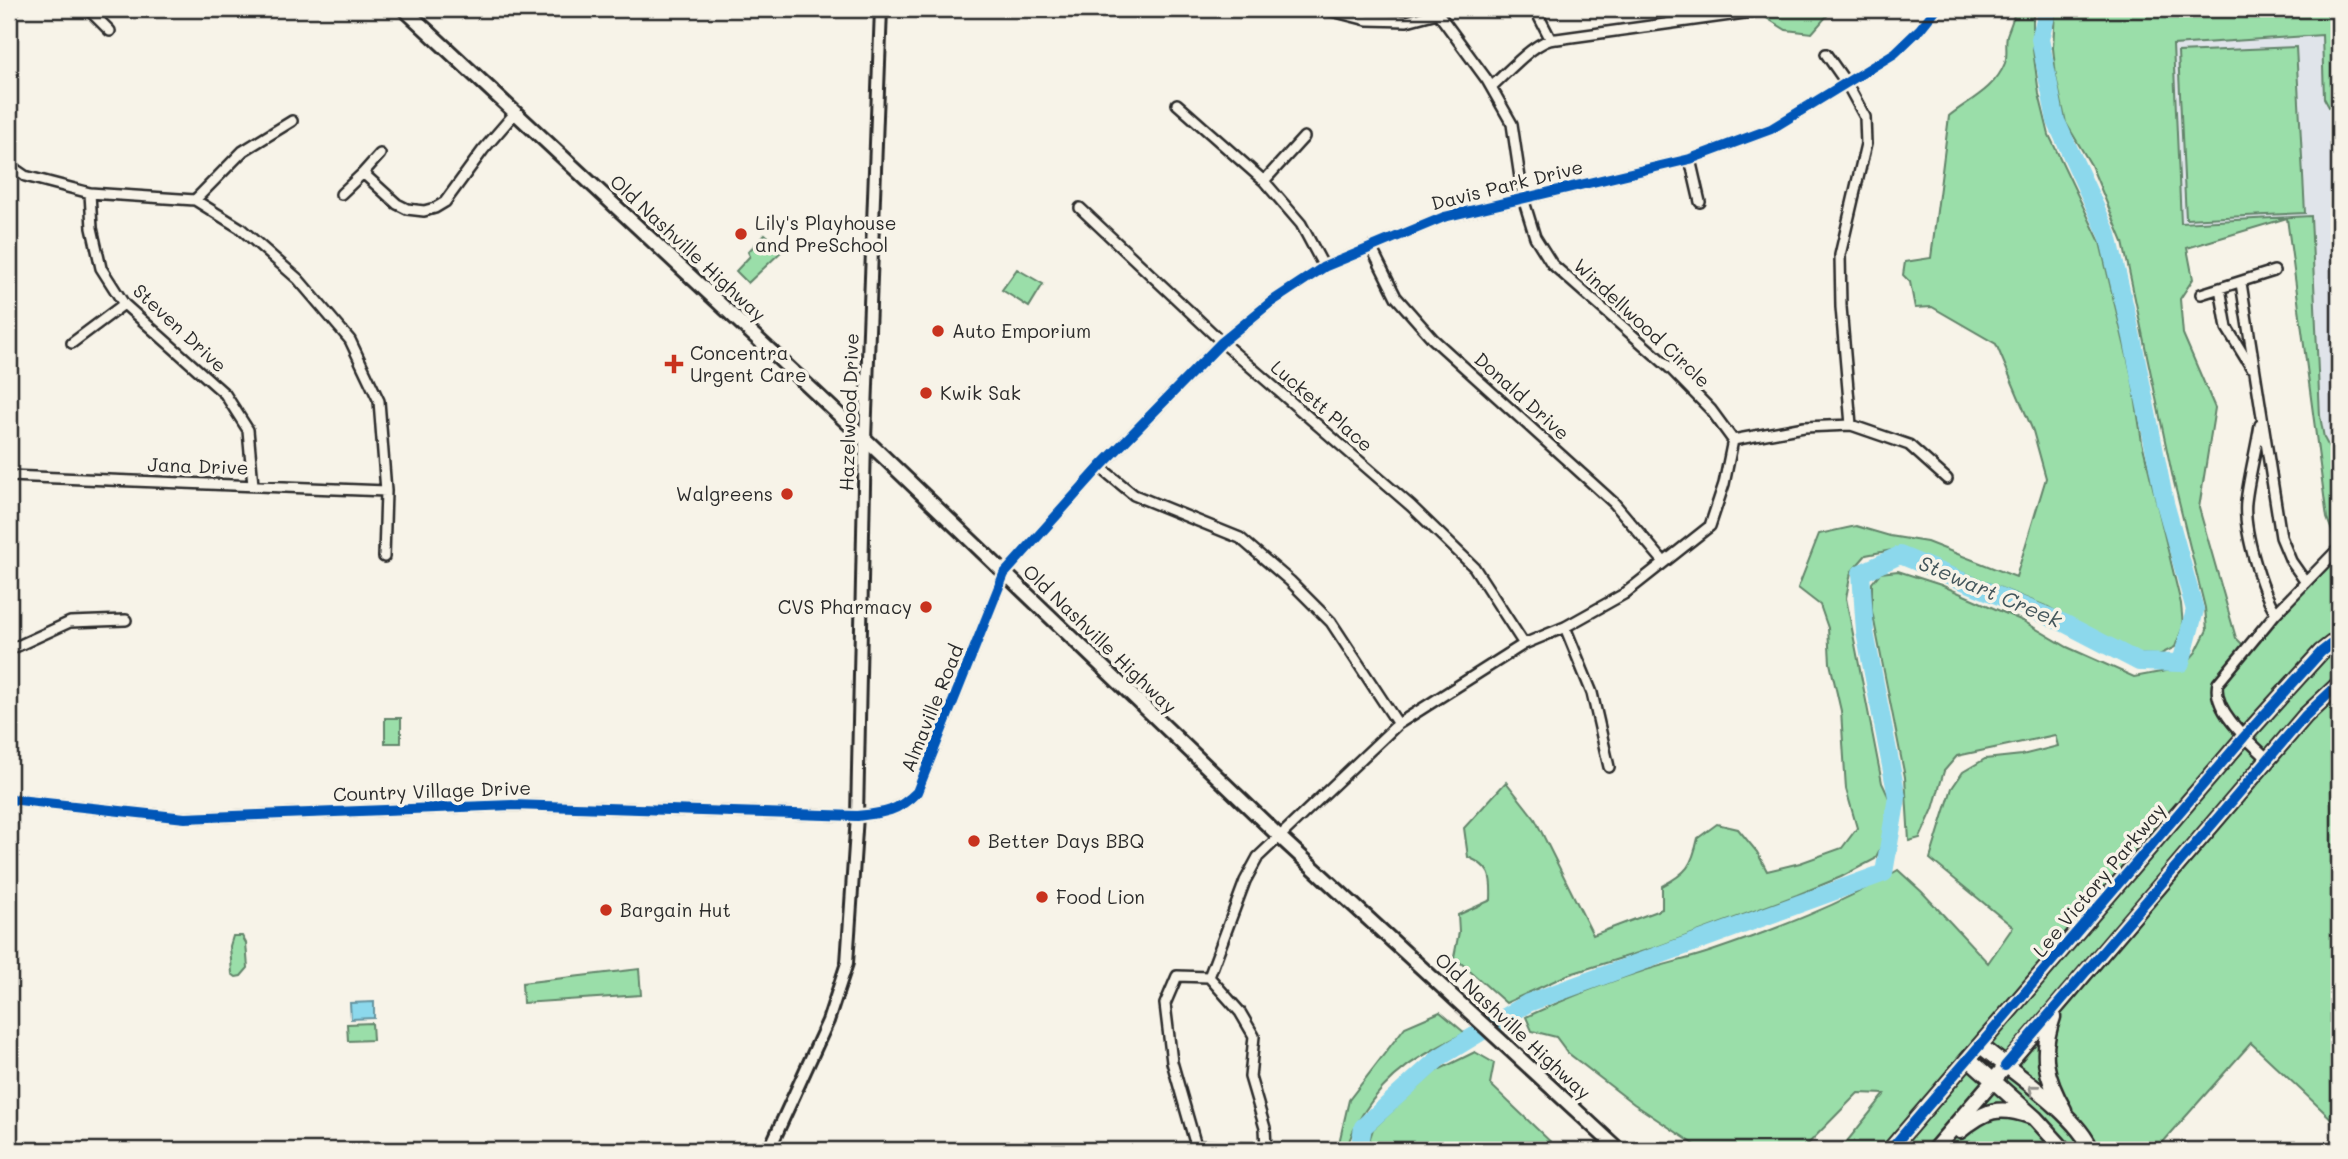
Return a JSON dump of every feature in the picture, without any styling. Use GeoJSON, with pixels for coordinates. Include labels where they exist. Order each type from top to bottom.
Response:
{"type":"FeatureCollection","features":[{"type":"Feature","properties":{"kind":"main road","name":"Old Nashville Highway"},"geometry":{"type":"LineString","coordinates":[[404,9],[865,439],[1281,838],[1619,1150]]}},
{"type":"Feature","properties":{"kind":"main road","name":"Lee Victory Parkway"},"geometry":{"type":"LineString","coordinates":[[1890,1150],[2244,737],[2321,652],[2339,638]]}},
{"type":"Feature","properties":{"kind":"main road"},"geometry":{"type":"LineString","coordinates":[[1934,1150],[2305,716],[2339,684]]}},
{"type":"Feature","properties":{"kind":"main road"},"geometry":{"type":"LineString","coordinates":[[2057,1006],[2046,1036],[2045,1056],[2049,1077],[2068,1118]]}},
{"type":"Feature","properties":{"kind":"main road"},"geometry":{"type":"LineString","coordinates":[[1981,1046],[2068,1118],[2091,1150]]}},
{"type":"Feature","properties":{"kind":"main road"},"geometry":{"type":"LineString","coordinates":[[1969,1059],[2035,1118],[2064,1150]]}},
{"type":"Feature","properties":{"kind":"main road"},"geometry":{"type":"LineString","coordinates":[[1942,1150],[1960,1131],[1986,1113],[2009,1110],[2035,1118]]}},
{"type":"Feature","properties":{"kind":"street"},"geometry":{"type":"LineString","coordinates":[[9,15],[15,9]]}},
{"type":"Feature","properties":{"kind":"street"},"geometry":{"type":"LineString","coordinates":[[88,9],[110,31]]}},
{"type":"Feature","properties":{"kind":"street","name":"Hazelwood Drive"},"geometry":{"type":"LineString","coordinates":[[857,816],[865,439],[881,9]]}},
{"type":"Feature","properties":{"kind":"street"},"geometry":{"type":"LineString","coordinates":[[1324,9],[1367,20],[1408,21],[1436,11]]}},
{"type":"Feature","properties":{"kind":"street"},"geometry":{"type":"LineString","coordinates":[[1529,9],[1537,13],[1550,38]]}},
{"type":"Feature","properties":{"kind":"street"},"geometry":{"type":"LineString","coordinates":[[1712,18],[1717,9]]}},
{"type":"Feature","properties":{"kind":"street","name":"Davis Park Drive"},"geometry":{"type":"LineString","coordinates":[[1004,574],[1100,467],[1222,342],[1271,302],[1324,267],[1444,218],[1690,159],[1771,130],[1895,52],[1920,29],[1936,9]]}},
{"type":"Feature","properties":{"kind":"street","name":"Windellwood Circle"},"geometry":{"type":"LineString","coordinates":[[1436,11],[1491,87],[1512,124],[1523,198],[1535,237],[1552,264],[1672,370],[1710,410],[1733,440]]}},
{"type":"Feature","properties":{"kind":"street"},"geometry":{"type":"LineString","coordinates":[[1491,87],[1534,48],[1550,38],[1558,40],[1752,12]]}},
{"type":"Feature","properties":{"kind":"street"},"geometry":{"type":"LineString","coordinates":[[1826,54],[1865,117],[1866,144],[1840,255],[1841,307],[1851,425]]}},
{"type":"Feature","properties":{"kind":"street"},"geometry":{"type":"LineString","coordinates":[[1177,104],[1264,181],[1301,224],[1324,267]]}},
{"type":"Feature","properties":{"kind":"street"},"geometry":{"type":"LineString","coordinates":[[363,173],[397,204],[407,209],[424,211],[435,208],[445,202],[515,113]]}},
{"type":"Feature","properties":{"kind":"street"},"geometry":{"type":"LineString","coordinates":[[195,200],[243,151],[292,121]]}},
{"type":"Feature","properties":{"kind":"street"},"geometry":{"type":"LineString","coordinates":[[1264,181],[1304,137]]}},
{"type":"Feature","properties":{"kind":"street"},"geometry":{"type":"LineString","coordinates":[[341,194],[380,154]]}},
{"type":"Feature","properties":{"kind":"street"},"geometry":{"type":"LineString","coordinates":[[1690,159],[1700,202]]}},
{"type":"Feature","properties":{"kind":"street"},"geometry":{"type":"LineString","coordinates":[[9,165],[25,176],[90,192],[195,200],[240,228],[298,279],[351,340],[379,401],[386,491],[384,557]]}},
{"type":"Feature","properties":{"kind":"street","name":"Steven Drive"},"geometry":{"type":"LineString","coordinates":[[90,192],[92,228],[101,268],[124,304],[225,394],[248,430],[253,485]]}},
{"type":"Feature","properties":{"kind":"street","name":"Luckett Place"},"geometry":{"type":"LineString","coordinates":[[1080,208],[1222,342],[1411,506],[1474,567],[1524,644]]}},
{"type":"Feature","properties":{"kind":"street","name":"Donald Drive"},"geometry":{"type":"LineString","coordinates":[[1371,247],[1396,297],[1433,339],[1614,503],[1664,562]]}},
{"type":"Feature","properties":{"kind":"street"},"geometry":{"type":"LineString","coordinates":[[2201,294],[2274,271]]}},
{"type":"Feature","properties":{"kind":"street"},"geometry":{"type":"LineString","coordinates":[[2241,283],[2281,537],[2291,561],[2305,581]]}},
{"type":"Feature","properties":{"kind":"street"},"geometry":{"type":"LineString","coordinates":[[2220,288],[2227,328],[2255,373]]}},
{"type":"Feature","properties":{"kind":"street"},"geometry":{"type":"LineString","coordinates":[[72,343],[124,304]]}},
{"type":"Feature","properties":{"kind":"street"},"geometry":{"type":"LineString","coordinates":[[2262,417],[2246,505],[2250,536],[2266,597],[2276,613]]}},
{"type":"Feature","properties":{"kind":"street"},"geometry":{"type":"LineString","coordinates":[[1209,977],[1245,881],[1258,857],[1398,724],[1524,644],[1564,627],[1625,594],[1710,526],[1724,484],[1733,440],[1804,427],[1851,425],[1909,444],[1947,479]]}},
{"type":"Feature","properties":{"kind":"street"},"geometry":{"type":"LineString","coordinates":[[1100,467],[1133,495],[1240,538],[1331,622],[1398,724]]}},
{"type":"Feature","properties":{"kind":"street","name":"Jana Drive"},"geometry":{"type":"LineString","coordinates":[[9,476],[386,491]]}},
{"type":"Feature","properties":{"kind":"street"},"geometry":{"type":"LineString","coordinates":[[2268,759],[2244,737],[2221,706],[2215,692],[2218,683],[2276,613],[2339,548]]}},
{"type":"Feature","properties":{"kind":"street","name":"Almaville Road"},"geometry":{"type":"LineString","coordinates":[[857,816],[887,812],[903,806],[917,792],[1004,574]]}},
{"type":"Feature","properties":{"kind":"street"},"geometry":{"type":"LineString","coordinates":[[9,650],[70,622],[126,620]]}},
{"type":"Feature","properties":{"kind":"street"},"geometry":{"type":"LineString","coordinates":[[1564,627],[1592,693],[1609,767]]}},
{"type":"Feature","properties":{"kind":"street","name":"Country Village Drive"},"geometry":{"type":"LineString","coordinates":[[9,799],[185,818],[512,805],[857,816]]}},
{"type":"Feature","properties":{"kind":"street"},"geometry":{"type":"LineString","coordinates":[[769,1150],[828,1021],[847,963],[857,816]]}},
{"type":"Feature","properties":{"kind":"street"},"geometry":{"type":"LineString","coordinates":[[1177,976],[1209,977],[1240,1012],[1254,1036],[1251,1077],[1265,1128],[1266,1149],[1196,1146],[1172,1062],[1165,1004],[1177,976]]}},
{"type":"Feature","properties":{"kind":"shaded area"},"geometry":{"type":"Polygon","coordinates":[[[2323,35],[2324,98],[2329,106],[2339,104],[2339,466],[2324,438],[2320,416],[2311,217],[2181,223],[2173,45],[2323,35]]]}},
{"type":"Feature","properties":{"kind":"green space"},"geometry":{"type":"Polygon","coordinates":[[[1766,9],[1833,9],[1812,33],[1786,30],[1765,17],[1766,9]]]}},
{"type":"Feature","properties":{"kind":"green space"},"geometry":{"type":"Polygon","coordinates":[[[2015,9],[2033,9],[2033,50],[2039,94],[2049,135],[2100,242],[2132,377],[2142,442],[2181,604],[2183,626],[2175,647],[2159,655],[2136,654],[2048,607],[1951,568],[1897,549],[1866,555],[1851,572],[1846,598],[1882,783],[1890,800],[1885,839],[1875,859],[1797,895],[1657,947],[1567,975],[1506,1003],[1454,957],[1459,932],[1458,915],[1491,900],[1489,873],[1468,857],[1464,828],[1506,782],[1535,819],[1593,935],[1662,909],[1662,886],[1687,868],[1698,838],[1717,824],[1738,829],[1757,852],[1767,871],[1842,848],[1857,828],[1846,789],[1841,711],[1830,663],[1828,628],[1820,605],[1798,588],[1819,534],[1856,526],[1890,536],[1927,542],[2016,577],[2046,478],[2033,431],[1996,344],[1932,307],[1915,308],[1910,282],[1903,275],[1905,262],[1931,258],[1949,116],[1981,93],[2001,72],[2006,60],[2007,35],[2015,9]]]}},
{"type":"Feature","properties":{"kind":"green space"},"geometry":{"type":"Polygon","coordinates":[[[2055,9],[2339,9],[2339,104],[2329,107],[2324,98],[2322,35],[2173,45],[2181,223],[2311,216],[2320,416],[2324,438],[2339,466],[2339,549],[2339,1126],[2251,1043],[2156,1150],[1840,1150],[1885,1094],[1858,1093],[1802,1150],[1703,1150],[1634,1104],[1568,1053],[1556,1037],[1532,1031],[1526,1017],[1611,982],[1703,954],[1784,925],[1854,894],[1898,870],[1988,963],[2013,927],[1930,859],[1952,788],[1963,772],[1985,759],[2022,755],[2058,746],[2055,735],[1957,756],[1944,771],[1933,809],[1920,838],[1909,841],[1905,777],[1872,611],[1872,583],[1880,573],[1898,571],[1941,585],[2023,621],[2067,647],[2134,677],[2182,668],[2196,652],[2207,630],[2205,608],[2172,474],[2123,242],[2091,165],[2066,123],[2053,48],[2055,9]],[[2287,218],[2187,248],[2193,279],[2180,299],[2183,334],[2215,408],[2199,508],[2236,638],[2246,648],[2339,549],[2327,518],[2287,218]]]}},
{"type":"Feature","properties":{"kind":"green space"},"geometry":{"type":"Polygon","coordinates":[[[2296,47],[2305,213],[2186,219],[2178,52],[2296,47]]]}},
{"type":"Feature","properties":{"kind":"green space"},"geometry":{"type":"Polygon","coordinates":[[[765,234],[783,250],[748,283],[736,271],[750,256],[748,252],[765,234]]]}},
{"type":"Feature","properties":{"kind":"green space"},"geometry":{"type":"Polygon","coordinates":[[[1017,269],[1043,284],[1029,307],[1002,290],[1017,269]]]}},
{"type":"Feature","properties":{"kind":"green space"},"geometry":{"type":"Polygon","coordinates":[[[385,718],[401,718],[401,743],[385,743],[385,718]]]}},
{"type":"Feature","properties":{"kind":"green space"},"geometry":{"type":"Polygon","coordinates":[[[233,936],[242,936],[246,943],[248,968],[241,976],[236,977],[232,974],[230,946],[233,936]]]}},
{"type":"Feature","properties":{"kind":"green space"},"geometry":{"type":"Polygon","coordinates":[[[639,969],[641,995],[523,1003],[522,983],[639,969]]]}},
{"type":"Feature","properties":{"kind":"green space"},"geometry":{"type":"Polygon","coordinates":[[[1440,1012],[1465,1033],[1420,1057],[1395,1076],[1362,1115],[1347,1150],[1334,1150],[1339,1143],[1349,1100],[1405,1027],[1440,1012]]]}},
{"type":"Feature","properties":{"kind":"green space"},"geometry":{"type":"Polygon","coordinates":[[[372,1023],[373,1040],[348,1041],[347,1024],[372,1023]]]}},
{"type":"Feature","properties":{"kind":"green space"},"geometry":{"type":"Polygon","coordinates":[[[1475,1052],[1494,1063],[1490,1084],[1559,1150],[1366,1150],[1373,1129],[1436,1071],[1475,1052]]]}},
{"type":"Feature","properties":{"kind":"water"},"geometry":{"type":"Polygon","coordinates":[[[374,1002],[374,1018],[351,1019],[350,1003],[374,1002]]]}},
{"type":"Feature","properties":{"kind":"waterway","name":"Stewart Creek"},"geometry":{"type":"LineString","coordinates":[[1359,1150],[1363,1127],[1440,1057],[1528,1003],[1884,873],[1897,797],[1865,632],[1861,573],[1900,555],[2064,623],[2139,662],[2181,663],[2195,610],[2165,503],[2132,337],[2108,235],[2056,121],[2040,39],[2048,9]]}},
{"type":"Feature","properties":{"kind":"cycle path"},"geometry":{"type":"LineString","coordinates":[[9,799],[185,818],[512,805],[857,816],[890,810],[903,804],[917,792],[1004,574],[1100,467],[1222,342],[1271,302],[1324,267],[1444,217],[1690,159],[1771,129],[1895,53],[1936,9]]}},
{"type":"Feature","properties":{"kind":"cycle path"},"geometry":{"type":"LineString","coordinates":[[1890,1150],[2244,737],[2321,652],[2339,638]]}},
{"type":"Feature","properties":{"kind":"cycle path"},"geometry":{"type":"LineString","coordinates":[[2005,1066],[2305,716],[2339,684]]}},
{"type":"Feature","properties":{"kind":"place","name":"Lily's Playhouse and PreSchool"},"geometry":{"type":"Point","coordinates":[741,234]}},
{"type":"Feature","properties":{"kind":"place","name":"Auto Emporium"},"geometry":{"type":"Point","coordinates":[938,331]}},
{"type":"Feature","properties":{"kind":"place","name":"Concentra Urgent Care"},"geometry":{"type":"Point","coordinates":[674,364]}},
{"type":"Feature","properties":{"kind":"place","name":"Kwik Sak"},"geometry":{"type":"Point","coordinates":[926,393]}},
{"type":"Feature","properties":{"kind":"place","name":"Walgreens"},"geometry":{"type":"Point","coordinates":[787,494]}},
{"type":"Feature","properties":{"kind":"place","name":"CVS Pharmacy"},"geometry":{"type":"Point","coordinates":[926,607]}},
{"type":"Feature","properties":{"kind":"place","name":"Better Days BBQ"},"geometry":{"type":"Point","coordinates":[974,841]}},
{"type":"Feature","properties":{"kind":"place","name":"Food Lion"},"geometry":{"type":"Point","coordinates":[1042,897]}},
{"type":"Feature","properties":{"kind":"place","name":"Bargain Hut"},"geometry":{"type":"Point","coordinates":[606,910]}}]}
